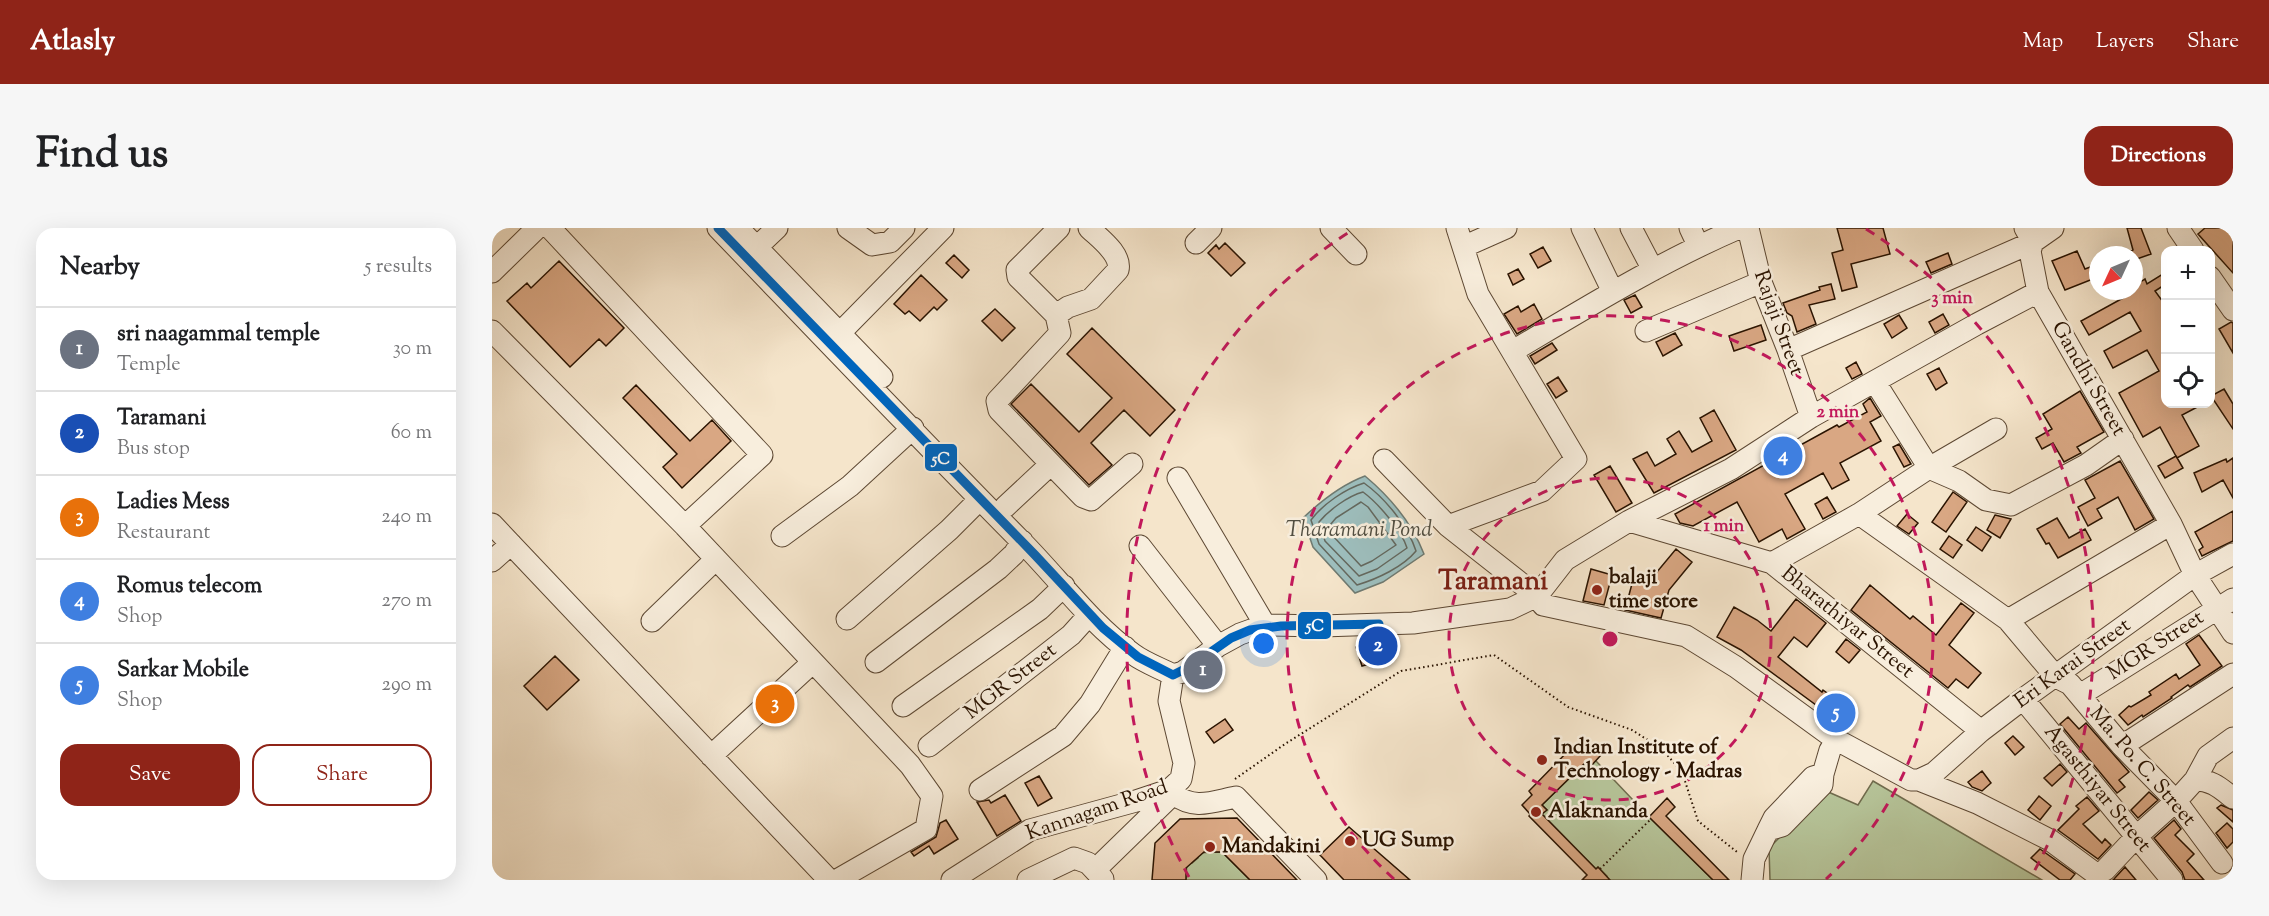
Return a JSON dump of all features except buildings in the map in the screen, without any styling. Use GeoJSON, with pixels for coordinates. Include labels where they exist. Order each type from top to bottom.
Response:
{"type":"FeatureCollection","features":[{"type":"Feature","properties":{"kind":"street"},"geometry":{"type":"LineString","coordinates":[[492,272],[537,228]]}},
{"type":"Feature","properties":{"kind":"street"},"geometry":{"type":"LineString","coordinates":[[550,228],[762,455],[685,526]]}},
{"type":"Feature","properties":{"kind":"street"},"geometry":{"type":"LineString","coordinates":[[718,228],[834,338],[1005,507],[1114,623],[1173,675]]}},
{"type":"Feature","properties":{"kind":"street"},"geometry":{"type":"LineString","coordinates":[[738,228],[913,428],[979,500],[1022,541],[1089,615],[1134,655],[1173,675],[1183,672],[1218,646],[1240,634],[1265,625],[1322,627],[1413,623],[1510,609],[1537,596],[1565,560],[1629,521],[1731,469],[1811,417],[2038,292]]}},
{"type":"Feature","properties":{"kind":"street"},"geometry":{"type":"LineString","coordinates":[[757,247],[777,228]]}},
{"type":"Feature","properties":{"kind":"street"},"geometry":{"type":"LineString","coordinates":[[848,228],[872,245],[890,242],[904,228]]}},
{"type":"Feature","properties":{"kind":"street"},"geometry":{"type":"LineString","coordinates":[[834,338],[943,228]]}},
{"type":"Feature","properties":{"kind":"street"},"geometry":{"type":"LineString","coordinates":[[1059,228],[1017,270],[1018,278],[1056,315],[1060,333],[998,401],[999,410],[1083,497],[1092,500],[1132,464]]}},
{"type":"Feature","properties":{"kind":"street"},"geometry":{"type":"LineString","coordinates":[[1056,315],[1090,298],[1118,270],[1117,257],[1089,228]]}},
{"type":"Feature","properties":{"kind":"street"},"geometry":{"type":"LineString","coordinates":[[1196,243],[1211,228]]}},
{"type":"Feature","properties":{"kind":"street"},"geometry":{"type":"LineString","coordinates":[[1331,228],[1356,254]]}},
{"type":"Feature","properties":{"kind":"street"},"geometry":{"type":"LineString","coordinates":[[1448,526],[1542,491],[1576,459],[1478,294],[1460,238],[1506,228]]}},
{"type":"Feature","properties":{"kind":"street"},"geometry":{"type":"LineString","coordinates":[[1582,228],[1613,292]]}},
{"type":"Feature","properties":{"kind":"street"},"geometry":{"type":"LineString","coordinates":[[1631,228],[1653,270]]}},
{"type":"Feature","properties":{"kind":"street"},"geometry":{"type":"LineString","coordinates":[[1788,350],[2029,235],[2053,228]]}},
{"type":"Feature","properties":{"kind":"street"},"geometry":{"type":"LineString","coordinates":[[2178,228],[2190,246]]}},
{"type":"Feature","properties":{"kind":"street"},"geometry":{"type":"LineString","coordinates":[[1513,351],[1653,270],[1694,237],[1748,229]]}},
{"type":"Feature","properties":{"kind":"street","name":"Rajaji Street"},"geometry":{"type":"LineString","coordinates":[[1748,229],[1761,282],[1811,417]]}},
{"type":"Feature","properties":{"kind":"street","name":"Gandhi Street"},"geometry":{"type":"LineString","coordinates":[[2029,235],[2031,267],[2038,292],[2171,524],[2195,575],[2225,604],[2233,633]]}},
{"type":"Feature","properties":{"kind":"street"},"geometry":{"type":"LineString","coordinates":[[1646,331],[1761,282]]}},
{"type":"Feature","properties":{"kind":"street"},"geometry":{"type":"LineString","coordinates":[[2215,283],[2233,310]]}},
{"type":"Feature","properties":{"kind":"street"},"geometry":{"type":"LineString","coordinates":[[492,331],[685,526],[910,765],[932,796],[926,829],[837,880]]}},
{"type":"Feature","properties":{"kind":"street"},"geometry":{"type":"LineString","coordinates":[[1875,382],[1929,468],[1959,481],[1986,500],[2011,505],[2086,465],[2123,439]]}},
{"type":"Feature","properties":{"kind":"street"},"geometry":{"type":"LineString","coordinates":[[782,536],[850,486],[913,428]]}},
{"type":"Feature","properties":{"kind":"street"},"geometry":{"type":"LineString","coordinates":[[1772,563],[1859,514],[1929,468],[1996,429]]}},
{"type":"Feature","properties":{"kind":"street"},"geometry":{"type":"LineString","coordinates":[[1383,460],[1448,526],[1537,596],[1543,605],[1686,636],[1736,667],[1835,739],[1911,780],[1919,780],[1977,803],[2050,840],[2091,872],[2104,877],[2136,837],[2176,801],[2195,780],[2208,756],[2233,738]]}},
{"type":"Feature","properties":{"kind":"street"},"geometry":{"type":"LineString","coordinates":[[1005,507],[1052,464]]}},
{"type":"Feature","properties":{"kind":"street"},"geometry":{"type":"LineString","coordinates":[[1178,478],[1265,625]]}},
{"type":"Feature","properties":{"kind":"street"},"geometry":{"type":"LineString","coordinates":[[847,619],[940,538],[979,500]]}},
{"type":"Feature","properties":{"kind":"street","name":"Ma. Po. C. Street"},"geometry":{"type":"LineString","coordinates":[[1859,514],[2008,621],[2056,677],[2070,684],[2122,746],[2176,801],[2222,863]]}},
{"type":"Feature","properties":{"kind":"street","name":"Bharathiyar Street"},"geometry":{"type":"LineString","coordinates":[[1629,521],[1772,563],[1981,731]]}},
{"type":"Feature","properties":{"kind":"street"},"geometry":{"type":"LineString","coordinates":[[492,524],[830,880]]}},
{"type":"Feature","properties":{"kind":"street"},"geometry":{"type":"LineString","coordinates":[[2008,621],[2171,524]]}},
{"type":"Feature","properties":{"kind":"street"},"geometry":{"type":"LineString","coordinates":[[876,662],[998,569],[1014,554],[1022,541]]}},
{"type":"Feature","properties":{"kind":"street"},"geometry":{"type":"LineString","coordinates":[[492,561],[511,544]]}},
{"type":"Feature","properties":{"kind":"street"},"geometry":{"type":"LineString","coordinates":[[1140,546],[1218,646]]}},
{"type":"Feature","properties":{"kind":"street","name":"Eri Karai Street"},"geometry":{"type":"LineString","coordinates":[[1919,780],[1934,773],[1981,731],[2023,699],[2195,575],[2233,554]]}},
{"type":"Feature","properties":{"kind":"street"},"geometry":{"type":"LineString","coordinates":[[652,621],[716,559]]}},
{"type":"Feature","properties":{"kind":"street"},"geometry":{"type":"LineString","coordinates":[[903,705],[1040,609],[1064,586]]}},
{"type":"Feature","properties":{"kind":"street","name":"MGR Street"},"geometry":{"type":"LineString","coordinates":[[2080,695],[2225,604]]}},
{"type":"Feature","properties":{"kind":"street","name":"MGR Street"},"geometry":{"type":"LineString","coordinates":[[929,746],[1071,635],[1089,615]]}},
{"type":"Feature","properties":{"kind":"street"},"geometry":{"type":"LineString","coordinates":[[980,790],[1063,736],[1090,704],[1125,648]]}},
{"type":"Feature","properties":{"kind":"street"},"geometry":{"type":"LineString","coordinates":[[711,756],[813,662]]}},
{"type":"Feature","properties":{"kind":"street"},"geometry":{"type":"LineString","coordinates":[[2122,746],[2233,674]]}},
{"type":"Feature","properties":{"kind":"street","name":"Kannagam Road"},"geometry":{"type":"LineString","coordinates":[[952,880],[1030,830],[1171,792],[1181,779],[1184,763],[1169,701],[1173,675]]}},
{"type":"Feature","properties":{"kind":"street","name":"Agasthiyar Street"},"geometry":{"type":"LineString","coordinates":[[2023,699],[2172,880]]}},
{"type":"Feature","properties":{"kind":"street"},"geometry":{"type":"LineString","coordinates":[[1752,880],[1754,859],[1768,830],[1782,826],[1822,785],[1830,750]]}},
{"type":"Feature","properties":{"kind":"street"},"geometry":{"type":"LineString","coordinates":[[2195,780],[2215,783],[2233,798]]}},
{"type":"Feature","properties":{"kind":"street"},"geometry":{"type":"LineString","coordinates":[[1028,880],[1064,860],[1074,858],[1089,862],[1099,875],[1171,792],[1184,801],[1200,804],[1236,796],[1316,880]]}},
{"type":"Feature","properties":{"kind":"path"},"geometry":{"type":"LineString","coordinates":[[1228,784],[1285,744],[1401,671],[1490,655],[1500,659],[1568,707],[1632,730],[1662,750],[1682,772],[1698,821],[1734,851],[1754,859]]}},
{"type":"Feature","properties":{"kind":"path"},"geometry":{"type":"LineString","coordinates":[[1600,869],[1651,819]]}},
{"type":"Feature","properties":{"kind":"green space"},"geometry":{"type":"Polygon","coordinates":[[[1596,761],[1713,880],[1607,880],[1607,876],[1598,867],[1596,869],[1542,814],[1547,810],[1542,805],[1586,762],[1596,761]]]}},
{"type":"Feature","properties":{"kind":"green space"},"geometry":{"type":"Polygon","coordinates":[[[1873,781],[2042,880],[1770,880],[1769,848],[1826,791],[1858,805],[1873,781]]]}},
{"type":"Feature","properties":{"kind":"green space"},"geometry":{"type":"Polygon","coordinates":[[[1222,852],[1250,880],[1186,880],[1187,859],[1192,863],[1198,858],[1193,853],[1222,852]]]}},
{"type":"Feature","properties":{"kind":"water","name":"Tharamani Pond"},"geometry":{"type":"Polygon","coordinates":[[[1365,476],[1399,511],[1424,554],[1383,582],[1355,593],[1313,547],[1303,518],[1332,494],[1365,476]]]}},
{"type":"Feature","properties":{"kind":"transit line","name":"5C"},"geometry":{"type":"LineString","coordinates":[[718,228],[1103,628],[1138,657],[1173,675]]}},
{"type":"Feature","properties":{"kind":"transit line","name":"5C"},"geometry":{"type":"LineString","coordinates":[[1173,675],[1191,666],[1231,638],[1250,630],[1281,626],[1379,624]]}},
{"type":"Feature","properties":{"kind":"place","name":"Romus telecom"},"geometry":{"type":"Point","coordinates":[1783,456]}},
{"type":"Feature","properties":{"kind":"place","name":"balaji time store"},"geometry":{"type":"Point","coordinates":[1597,590]}},
{"type":"Feature","properties":{"kind":"place","name":"Taramani"},"geometry":{"type":"Point","coordinates":[1378,646]}},
{"type":"Feature","properties":{"kind":"place","name":"sri naagammal temple"},"geometry":{"type":"Point","coordinates":[1203,670]}},
{"type":"Feature","properties":{"kind":"place","name":"Ladies Mess"},"geometry":{"type":"Point","coordinates":[775,704]}},
{"type":"Feature","properties":{"kind":"place","name":"Sarkar Mobile"},"geometry":{"type":"Point","coordinates":[1836,713]}},
{"type":"Feature","properties":{"kind":"place","name":"Indian Institute of Technology - Madras"},"geometry":{"type":"Point","coordinates":[1542,760]}},
{"type":"Feature","properties":{"kind":"place","name":"Alaknanda"},"geometry":{"type":"Point","coordinates":[1536,812]}},
{"type":"Feature","properties":{"kind":"place","name":"UG Sump"},"geometry":{"type":"Point","coordinates":[1350,841]}},
{"type":"Feature","properties":{"kind":"place","name":"Mandakini"},"geometry":{"type":"Point","coordinates":[1210,847]}},
{"type":"Feature","properties":{"kind":"district","name":"Taramani"},"geometry":{"type":"Point","coordinates":[1493,582]}}]}
